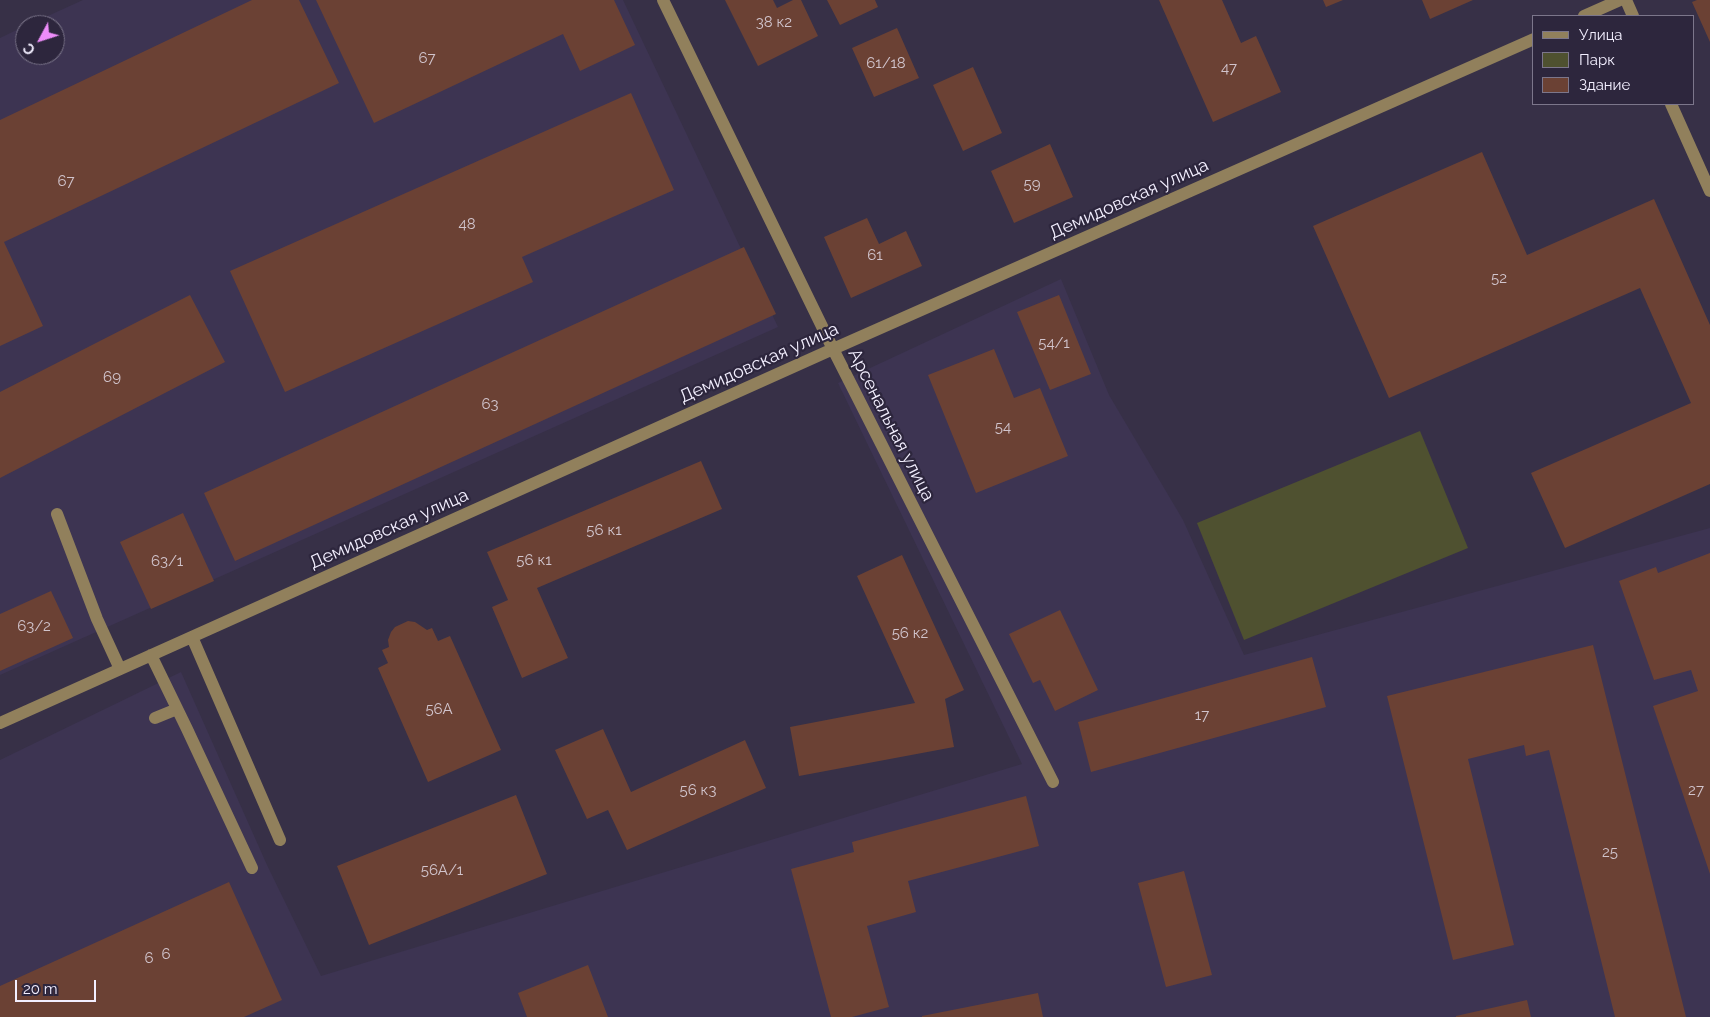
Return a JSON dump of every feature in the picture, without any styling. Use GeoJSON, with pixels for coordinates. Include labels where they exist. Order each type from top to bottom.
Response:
{"type":"FeatureCollection","features":[{"type":"Feature","properties":{"kind":"street","name":"Арсенальная улица"},"geometry":{"type":"LineString","coordinates":[[663,0],[833,349],[1052,782]]}},
{"type":"Feature","properties":{"kind":"street"},"geometry":{"type":"LineString","coordinates":[[1586,15],[1620,0]]}},
{"type":"Feature","properties":{"kind":"street"},"geometry":{"type":"LineString","coordinates":[[1626,0],[1633,15]]}},
{"type":"Feature","properties":{"kind":"street","name":"Демидовская улица"},"geometry":{"type":"LineString","coordinates":[[0,723],[833,349],[1532,40]]}},
{"type":"Feature","properties":{"kind":"street"},"geometry":{"type":"LineString","coordinates":[[1671,105],[1710,192]]}},
{"type":"Feature","properties":{"kind":"street"},"geometry":{"type":"LineString","coordinates":[[57,514],[97,619],[120,669]]}},
{"type":"Feature","properties":{"kind":"street"},"geometry":{"type":"LineString","coordinates":[[192,637],[280,840]]}},
{"type":"Feature","properties":{"kind":"street"},"geometry":{"type":"LineString","coordinates":[[151,655],[252,868]]}},
{"type":"Feature","properties":{"kind":"street"},"geometry":{"type":"LineString","coordinates":[[155,718],[177,709]]}},
{"type":"Feature","properties":{"kind":"shaded area"},"geometry":{"type":"Polygon","coordinates":[[[83,0],[623,0],[778,327],[0,675],[0,38],[15,31],[15,65],[65,65],[65,15],[50,15],[83,0]]]}},
{"type":"Feature","properties":{"kind":"shaded area"},"geometry":{"type":"Polygon","coordinates":[[[1061,279],[1109,395],[1183,520],[1244,655],[1710,528],[1710,1017],[0,1017],[0,760],[181,672],[267,865],[321,976],[1022,764],[838,383],[1061,279]]]}},
{"type":"Feature","properties":{"kind":"green space"},"geometry":{"type":"Polygon","coordinates":[[[1420,431],[1468,548],[1244,640],[1197,523],[1420,431]]]}},
{"type":"Feature","properties":{"kind":"building"},"geometry":{"type":"Polygon","coordinates":[[[252,0],[299,0],[339,83],[4,242],[43,326],[0,346],[0,120],[252,0]]]}},
{"type":"Feature","properties":{"kind":"building"},"geometry":{"type":"Polygon","coordinates":[[[316,0],[614,0],[635,45],[580,71],[563,34],[374,123],[316,0]]]}},
{"type":"Feature","properties":{"kind":"building"},"geometry":{"type":"Polygon","coordinates":[[[725,0],[773,0],[777,8],[793,0],[801,0],[818,36],[758,66],[725,0]]]}},
{"type":"Feature","properties":{"kind":"building"},"geometry":{"type":"Polygon","coordinates":[[[827,0],[875,0],[878,7],[840,25],[827,0]]]}},
{"type":"Feature","properties":{"kind":"building"},"geometry":{"type":"Polygon","coordinates":[[[1159,0],[1222,0],[1241,43],[1256,36],[1281,92],[1213,122],[1159,0]]]}},
{"type":"Feature","properties":{"kind":"building"},"geometry":{"type":"Polygon","coordinates":[[[1323,0],[1343,0],[1326,7],[1323,0]]]}},
{"type":"Feature","properties":{"kind":"building"},"geometry":{"type":"Polygon","coordinates":[[[1422,0],[1473,0],[1430,19],[1422,0]]]}},
{"type":"Feature","properties":{"kind":"building"},"geometry":{"type":"Polygon","coordinates":[[[1710,0],[1710,42],[1692,2],[1710,0]]]}},
{"type":"Feature","properties":{"kind":"building"},"geometry":{"type":"Polygon","coordinates":[[[897,28],[919,78],[874,97],[852,48],[897,28]]]}},
{"type":"Feature","properties":{"kind":"building"},"geometry":{"type":"Polygon","coordinates":[[[973,67],[1002,133],[963,151],[933,85],[973,67]]]}},
{"type":"Feature","properties":{"kind":"building"},"geometry":{"type":"Polygon","coordinates":[[[631,93],[674,190],[522,257],[533,282],[285,392],[230,271],[631,93]]]}},
{"type":"Feature","properties":{"kind":"building"},"geometry":{"type":"Polygon","coordinates":[[[1050,144],[1073,197],[1014,223],[991,171],[1050,144]]]}},
{"type":"Feature","properties":{"kind":"building"},"geometry":{"type":"Polygon","coordinates":[[[1482,152],[1527,255],[1654,199],[1710,325],[1710,484],[1565,548],[1531,473],[1691,403],[1640,288],[1389,398],[1313,226],[1482,152]]]}},
{"type":"Feature","properties":{"kind":"building"},"geometry":{"type":"Polygon","coordinates":[[[867,218],[879,244],[906,231],[922,266],[851,298],[824,237],[867,218]]]}},
{"type":"Feature","properties":{"kind":"building"},"geometry":{"type":"Polygon","coordinates":[[[744,247],[776,314],[235,561],[204,493],[744,247]]]}},
{"type":"Feature","properties":{"kind":"building"},"geometry":{"type":"Polygon","coordinates":[[[190,295],[225,362],[0,478],[0,392],[190,295]]]}},
{"type":"Feature","properties":{"kind":"building"},"geometry":{"type":"Polygon","coordinates":[[[1059,295],[1091,374],[1050,390],[1017,312],[1059,295]]]}},
{"type":"Feature","properties":{"kind":"building"},"geometry":{"type":"Polygon","coordinates":[[[994,349],[1014,398],[1040,388],[1068,456],[976,493],[928,375],[994,349]]]}},
{"type":"Feature","properties":{"kind":"building"},"geometry":{"type":"Polygon","coordinates":[[[701,461],[722,509],[537,588],[568,658],[522,678],[492,607],[508,600],[487,552],[701,461]]]}},
{"type":"Feature","properties":{"kind":"building"},"geometry":{"type":"Polygon","coordinates":[[[183,513],[214,581],[151,609],[120,542],[183,513]]]}},
{"type":"Feature","properties":{"kind":"building"},"geometry":{"type":"Polygon","coordinates":[[[1710,553],[1710,874],[1653,706],[1698,691],[1691,670],[1654,680],[1619,581],[1656,567],[1658,573],[1710,553]]]}},
{"type":"Feature","properties":{"kind":"building"},"geometry":{"type":"Polygon","coordinates":[[[902,555],[964,690],[945,699],[954,747],[799,776],[790,727],[915,703],[857,576],[902,555]]]}},
{"type":"Feature","properties":{"kind":"building"},"geometry":{"type":"Polygon","coordinates":[[[51,591],[73,638],[0,671],[0,614],[51,591]]]}},
{"type":"Feature","properties":{"kind":"building"},"geometry":{"type":"Polygon","coordinates":[[[1060,610],[1098,690],[1055,711],[1040,680],[1033,683],[1009,634],[1060,610]]]}},
{"type":"Feature","properties":{"kind":"building"},"geometry":{"type":"Polygon","coordinates":[[[408,621],[415,622],[427,630],[432,628],[438,641],[450,636],[501,750],[428,782],[378,668],[388,663],[382,650],[389,647],[388,640],[391,632],[395,627],[408,621]]]}},
{"type":"Feature","properties":{"kind":"building"},"geometry":{"type":"Polygon","coordinates":[[[1593,645],[1686,1017],[1615,1017],[1549,750],[1526,756],[1524,745],[1468,759],[1514,945],[1453,960],[1387,696],[1593,645]]]}},
{"type":"Feature","properties":{"kind":"building"},"geometry":{"type":"Polygon","coordinates":[[[1312,657],[1326,707],[1091,772],[1078,722],[1312,657]]]}},
{"type":"Feature","properties":{"kind":"building"},"geometry":{"type":"Polygon","coordinates":[[[603,729],[631,792],[745,740],[766,788],[627,850],[608,810],[587,819],[555,750],[603,729]]]}},
{"type":"Feature","properties":{"kind":"building"},"geometry":{"type":"Polygon","coordinates":[[[516,795],[547,874],[369,945],[337,866],[516,795]]]}},
{"type":"Feature","properties":{"kind":"building"},"geometry":{"type":"Polygon","coordinates":[[[1026,796],[1039,846],[908,881],[916,912],[867,926],[889,1007],[852,1017],[831,1017],[791,869],[854,852],[852,842],[1026,796]]]}},
{"type":"Feature","properties":{"kind":"building"},"geometry":{"type":"Polygon","coordinates":[[[1184,871],[1212,975],[1166,987],[1138,883],[1184,871]]]}},
{"type":"Feature","properties":{"kind":"building"},"geometry":{"type":"Polygon","coordinates":[[[229,882],[282,1000],[244,1017],[0,1017],[0,986],[229,882]]]}},
{"type":"Feature","properties":{"kind":"building"},"geometry":{"type":"Polygon","coordinates":[[[588,965],[608,1017],[527,1017],[518,993],[588,965]]]}},
{"type":"Feature","properties":{"kind":"building"},"geometry":{"type":"Polygon","coordinates":[[[1038,993],[1043,1017],[922,1017],[922,1016],[1038,993]]]}},
{"type":"Feature","properties":{"kind":"building"},"geometry":{"type":"Polygon","coordinates":[[[1527,1000],[1531,1017],[1456,1017],[1456,1016],[1527,1000]]]}}]}
